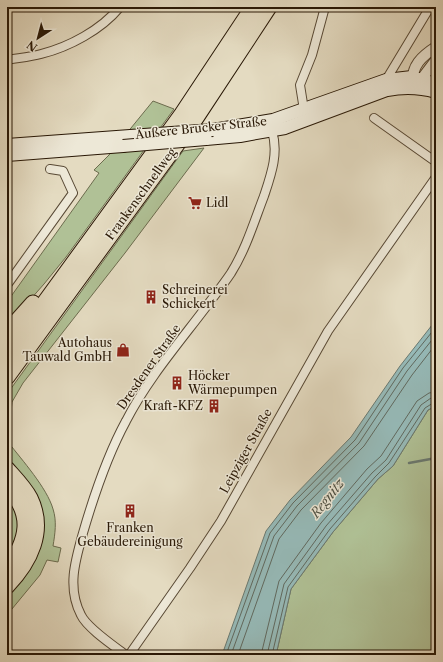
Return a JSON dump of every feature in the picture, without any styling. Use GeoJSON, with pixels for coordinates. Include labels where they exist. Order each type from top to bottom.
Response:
{"type":"FeatureCollection","features":[{"type":"Feature","properties":{"kind":"highway","name":"Frankenschnellweg"},"geometry":{"type":"LineString","coordinates":[[7,354],[72,264],[121,200],[182,114],[253,7]]}},
{"type":"Feature","properties":{"kind":"highway","name":"Frankenschnellweg"},"geometry":{"type":"LineString","coordinates":[[7,377],[194,121],[269,7]]}},
{"type":"Feature","properties":{"kind":"highway"},"geometry":{"type":"LineString","coordinates":[[7,332],[72,264]]}},
{"type":"Feature","properties":{"kind":"highway"},"geometry":{"type":"LineString","coordinates":[[7,385],[22,357]]}},
{"type":"Feature","properties":{"kind":"highway"},"geometry":{"type":"LineString","coordinates":[[7,469],[23,486],[29,497],[34,507],[36,525],[35,540],[31,551],[16,575],[7,586]]}},
{"type":"Feature","properties":{"kind":"highway"},"geometry":{"type":"LineString","coordinates":[[7,487],[16,496],[23,509],[25,522],[24,536],[20,548],[7,569]]}},
{"type":"Feature","properties":{"kind":"main road","name":"Äußere Brucker Straße"},"geometry":{"type":"LineString","coordinates":[[7,155],[123,146],[209,134],[273,120],[386,80],[398,78],[436,84]]}},
{"type":"Feature","properties":{"kind":"main road","name":"Äußere Brucker Straße"},"geometry":{"type":"LineString","coordinates":[[7,145],[144,135],[209,134],[221,138],[272,131],[302,122],[377,93],[399,88],[416,81]]}},
{"type":"Feature","properties":{"kind":"main road"},"geometry":{"type":"LineString","coordinates":[[416,81],[436,92]]}},
{"type":"Feature","properties":{"kind":"street"},"geometry":{"type":"LineString","coordinates":[[7,60],[40,55],[70,43],[98,27],[120,7]]}},
{"type":"Feature","properties":{"kind":"street"},"geometry":{"type":"LineString","coordinates":[[304,110],[300,85],[312,55],[325,7]]}},
{"type":"Feature","properties":{"kind":"street"},"geometry":{"type":"LineString","coordinates":[[386,80],[430,7]]}},
{"type":"Feature","properties":{"kind":"street"},"geometry":{"type":"LineString","coordinates":[[436,47],[422,57],[418,62],[413,71],[416,81],[436,60]]}},
{"type":"Feature","properties":{"kind":"street"},"geometry":{"type":"LineString","coordinates":[[374,118],[436,162]]}},
{"type":"Feature","properties":{"kind":"street","name":"Dresdener Straße"},"geometry":{"type":"LineString","coordinates":[[127,655],[89,625],[82,617],[74,599],[73,589],[76,562],[82,537],[101,477],[126,420],[150,382],[231,273],[250,236],[267,187],[275,154],[272,131]]}},
{"type":"Feature","properties":{"kind":"street"},"geometry":{"type":"LineString","coordinates":[[7,285],[73,193],[63,171],[50,169]]}},
{"type":"Feature","properties":{"kind":"street","name":"Leipziger Straße"},"geometry":{"type":"LineString","coordinates":[[127,655],[190,568],[220,521],[328,331],[436,177]]}},
{"type":"Feature","properties":{"kind":"green space"},"geometry":{"type":"Polygon","coordinates":[[[153,101],[174,109],[66,257],[7,326],[7,302],[99,173],[94,170],[109,155],[153,101]]]}},
{"type":"Feature","properties":{"kind":"green space"},"geometry":{"type":"Polygon","coordinates":[[[204,148],[125,253],[23,383],[12,402],[8,442],[34,474],[50,501],[55,518],[53,546],[61,548],[58,562],[47,560],[40,575],[7,615],[7,593],[32,558],[7,463],[7,394],[183,151],[204,148]]]}},
{"type":"Feature","properties":{"kind":"green space"},"geometry":{"type":"Polygon","coordinates":[[[436,406],[436,655],[276,655],[291,589],[333,532],[378,479],[393,466],[428,410],[436,406]]]}},
{"type":"Feature","properties":{"kind":"green space"},"geometry":{"type":"Polygon","coordinates":[[[7,492],[22,527],[7,560],[7,492]]]}},
{"type":"Feature","properties":{"kind":"water","name":"Regnitz"},"geometry":{"type":"Polygon","coordinates":[[[436,320],[436,406],[428,410],[393,466],[378,479],[333,532],[291,589],[276,655],[222,655],[266,531],[290,500],[351,437],[400,366],[436,320]]]}},
{"type":"Feature","properties":{"kind":"waterway"},"geometry":{"type":"LineString","coordinates":[[409,463],[436,458]]}},
{"type":"Feature","properties":{"kind":"place","name":"Lidl"},"geometry":{"type":"Point","coordinates":[195,203]}},
{"type":"Feature","properties":{"kind":"place","name":"Schreinerei Schickert"},"geometry":{"type":"Point","coordinates":[151,297]}},
{"type":"Feature","properties":{"kind":"place","name":"Autohaus Tauwald GmbH"},"geometry":{"type":"Point","coordinates":[123,350]}},
{"type":"Feature","properties":{"kind":"place","name":"Höcker Wärmepumpen"},"geometry":{"type":"Point","coordinates":[177,383]}},
{"type":"Feature","properties":{"kind":"place","name":"Kraft-KFZ"},"geometry":{"type":"Point","coordinates":[214,406]}},
{"type":"Feature","properties":{"kind":"place","name":"Franken Gebäudereinigung"},"geometry":{"type":"Point","coordinates":[130,511]}}]}
